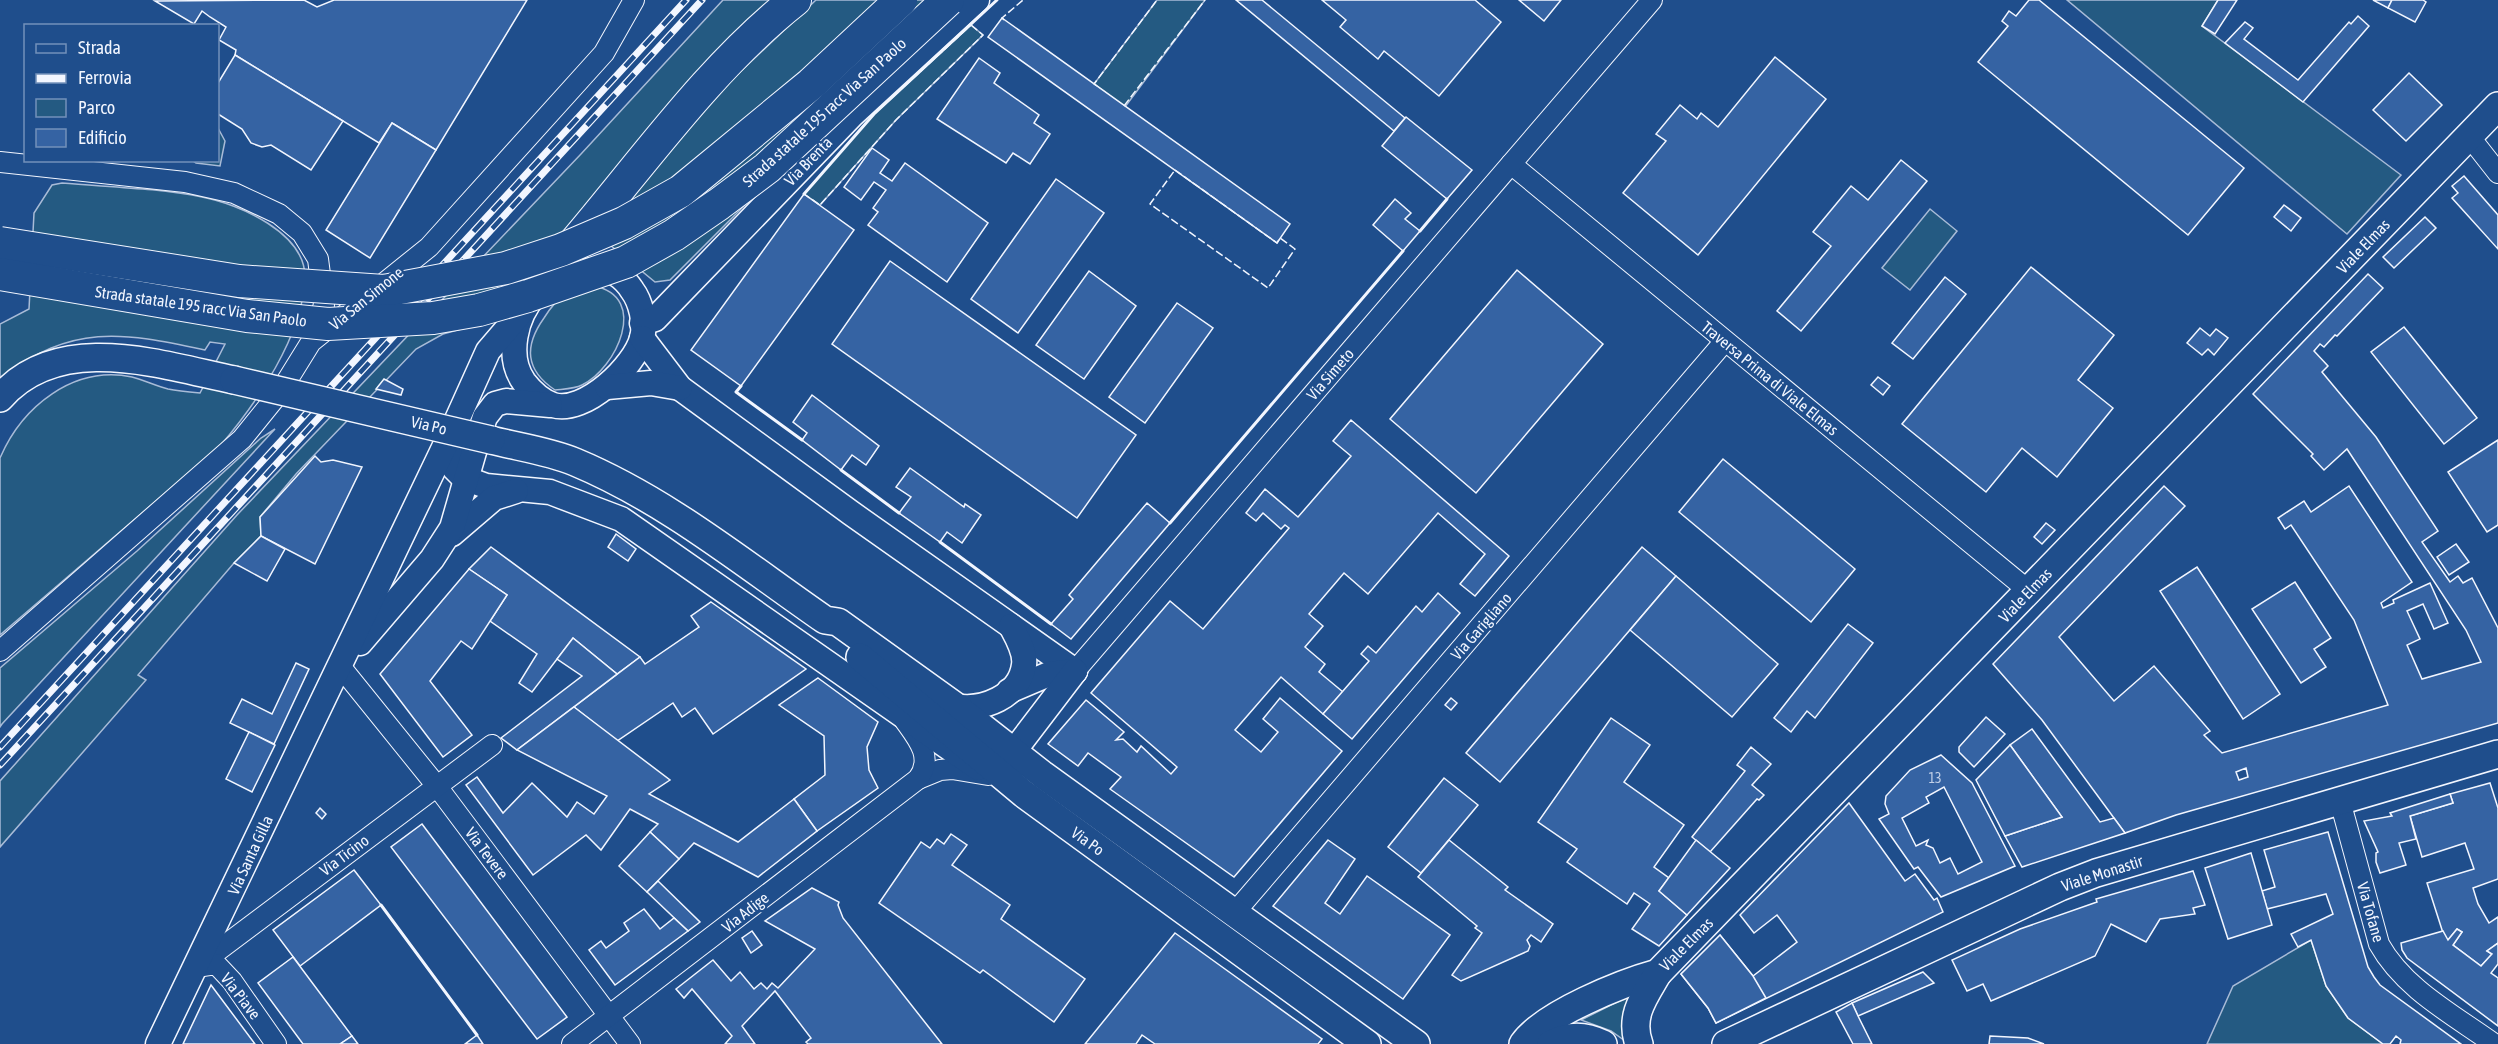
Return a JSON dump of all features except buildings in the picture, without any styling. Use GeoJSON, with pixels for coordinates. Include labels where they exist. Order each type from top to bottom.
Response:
{"type":"FeatureCollection","features":[{"type":"Feature","properties":{"kind":"highway","name":"Strada statale 195 racc Via San Paolo"},"geometry":{"type":"LineString","coordinates":[[0,243],[239,281],[384,291],[506,268],[561,250],[624,223],[681,191],[811,84],[901,0]]}},
{"type":"Feature","properties":{"kind":"highway","name":"Strada statale 195 racc Via San Paolo"},"geometry":{"type":"LineString","coordinates":[[0,274],[247,316],[328,324],[434,318],[479,310],[528,297],[626,262],[674,235],[719,204],[766,168],[948,0]]}},
{"type":"Feature","properties":{"kind":"highway"},"geometry":{"type":"LineString","coordinates":[[551,282],[560,261],[692,100],[786,7]]}},
{"type":"Feature","properties":{"kind":"main road","name":"Viale Elmas"},"geometry":{"type":"LineString","coordinates":[[1523,1044],[1550,1020],[1632,980],[1658,973],[2498,106]]}},
{"type":"Feature","properties":{"kind":"main road","name":"Via Po"},"geometry":{"type":"LineString","coordinates":[[0,398],[27,376],[56,364],[93,356],[137,360],[234,380],[491,440],[572,461],[627,486],[661,505],[825,620],[838,622],[1416,1044]]}},
{"type":"Feature","properties":{"kind":"main road","name":"Via Po"},"geometry":{"type":"LineString","coordinates":[[825,620],[831,633],[1024,794],[1367,1044]]}},
{"type":"Feature","properties":{"kind":"main road","name":"Viale Monastir"},"geometry":{"type":"LineString","coordinates":[[1729,1044],[2060,887],[2096,873],[2498,754]]}},
{"type":"Feature","properties":{"kind":"main road"},"geometry":{"type":"LineString","coordinates":[[1639,1044],[1634,1026],[1635,1014],[1658,973]]}},
{"type":"Feature","properties":{"kind":"main road"},"geometry":{"type":"LineString","coordinates":[[1551,1044],[1571,1036],[1589,1037],[1603,1044]]}},
{"type":"Feature","properties":{"kind":"street","name":"Via San Simone"},"geometry":{"type":"LineString","coordinates":[[0,651],[242,439],[280,392],[311,342],[429,247],[604,53],[634,0]]}},
{"type":"Feature","properties":{"kind":"street","name":"Via Brenta"},"geometry":{"type":"LineString","coordinates":[[642,330],[852,115],[977,0]]}},
{"type":"Feature","properties":{"kind":"street","name":"Via Simeto"},"geometry":{"type":"LineString","coordinates":[[1014,751],[1075,671],[1652,0]]}},
{"type":"Feature","properties":{"kind":"street"},"geometry":{"type":"LineString","coordinates":[[2469,136],[2498,172]]}},
{"type":"Feature","properties":{"kind":"street"},"geometry":{"type":"LineString","coordinates":[[0,162],[185,182],[234,193],[279,214],[302,233],[320,266],[324,305],[311,342]]}},
{"type":"Feature","properties":{"kind":"street","name":"Traversa Prima di Viale Elmas"},"geometry":{"type":"LineString","coordinates":[[1511,164],[2029,591]]}},
{"type":"Feature","properties":{"kind":"street"},"geometry":{"type":"LineString","coordinates":[[594,270],[617,274],[629,285],[639,300],[642,330],[630,361],[607,387],[575,403],[554,405],[531,392],[519,375],[514,356],[517,332],[525,308],[536,293],[551,282],[578,271],[594,270]]}},
{"type":"Feature","properties":{"kind":"street","name":"Via Santa Gilla"},"geometry":{"type":"LineString","coordinates":[[158,1044],[451,433],[488,351],[525,308]]}},
{"type":"Feature","properties":{"kind":"street"},"geometry":{"type":"LineString","coordinates":[[642,330],[680,388],[1075,671]]}},
{"type":"Feature","properties":{"kind":"street","name":"Via Garigliano"},"geometry":{"type":"LineString","coordinates":[[1236,911],[1725,341]]}},
{"type":"Feature","properties":{"kind":"street"},"geometry":{"type":"LineString","coordinates":[[607,387],[651,383],[680,388]]}},
{"type":"Feature","properties":{"kind":"street","name":"Via Santa Gilla"},"geometry":{"type":"LineString","coordinates":[[340,666],[432,559],[443,541],[458,514],[464,478],[485,417],[495,404],[506,401],[554,405]]}},
{"type":"Feature","properties":{"kind":"street"},"geometry":{"type":"LineString","coordinates":[[451,433],[454,468],[464,478],[486,486],[525,489],[571,498],[621,519],[903,718],[990,775],[1024,794]]}},
{"type":"Feature","properties":{"kind":"street"},"geometry":{"type":"LineString","coordinates":[[443,541],[494,498],[525,489]]}},
{"type":"Feature","properties":{"kind":"street"},"geometry":{"type":"LineString","coordinates":[[955,706],[981,707],[998,700],[1022,675],[1025,663],[1020,644],[1011,626]]}},
{"type":"Feature","properties":{"kind":"street","name":"Via Tevere"},"geometry":{"type":"LineString","coordinates":[[340,666],[436,785],[630,1044]]}},
{"type":"Feature","properties":{"kind":"street"},"geometry":{"type":"LineString","coordinates":[[1006,692],[1049,674],[1075,671]]}},
{"type":"Feature","properties":{"kind":"street"},"geometry":{"type":"LineString","coordinates":[[903,718],[919,740],[925,754],[926,766],[918,779]]}},
{"type":"Feature","properties":{"kind":"street","name":"Via Ticino"},"geometry":{"type":"LineString","coordinates":[[196,967],[492,745]]}},
{"type":"Feature","properties":{"kind":"street","name":"Via Adige"},"geometry":{"type":"LineString","coordinates":[[572,1044],[918,779],[940,770],[952,769],[990,775]]}},
{"type":"Feature","properties":{"kind":"street","name":"Via Tofane"},"geometry":{"type":"LineString","coordinates":[[2340,801],[2379,944],[2391,965],[2406,980],[2494,1044]]}},
{"type":"Feature","properties":{"kind":"street","name":"Via Piave"},"geometry":{"type":"LineString","coordinates":[[196,967],[216,964],[232,981],[276,1044]]}},
{"type":"Feature","properties":{"kind":"green space"},"geometry":{"type":"Polygon","coordinates":[[[723,0],[779,0],[490,321],[443,334],[416,349],[296,474],[260,517],[261,536],[234,563],[138,675],[146,680],[0,847],[0,781],[237,515],[581,154],[723,0]]]}},
{"type":"Feature","properties":{"kind":"green space"},"geometry":{"type":"Polygon","coordinates":[[[816,0],[959,0],[817,133],[670,280],[655,282],[610,245],[631,191],[680,129],[816,0]]]}},
{"type":"Feature","properties":{"kind":"green space"},"geometry":{"type":"Polygon","coordinates":[[[1157,0],[1205,0],[1125,107],[1094,84],[1157,0]]]}},
{"type":"Feature","properties":{"kind":"green space"},"geometry":{"type":"Polygon","coordinates":[[[2067,0],[2218,0],[2202,26],[2401,175],[2347,234],[2067,0]]]}},
{"type":"Feature","properties":{"kind":"green space"},"geometry":{"type":"Polygon","coordinates":[[[971,25],[983,35],[896,120],[820,205],[804,194],[874,114],[971,25]]]}},
{"type":"Feature","properties":{"kind":"green space"},"geometry":{"type":"Polygon","coordinates":[[[219,130],[225,141],[220,166],[194,162],[219,162],[219,130]]]}},
{"type":"Feature","properties":{"kind":"green space"},"geometry":{"type":"Polygon","coordinates":[[[62,183],[185,194],[234,206],[251,214],[283,234],[295,247],[302,262],[305,278],[302,300],[287,346],[275,368],[248,410],[220,446],[0,635],[0,458],[22,422],[52,394],[90,377],[110,375],[132,377],[168,389],[200,393],[225,344],[210,342],[205,350],[122,336],[74,340],[51,348],[26,361],[0,379],[0,324],[29,309],[34,213],[52,185],[62,183]]]}},
{"type":"Feature","properties":{"kind":"green space"},"geometry":{"type":"Polygon","coordinates":[[[1930,209],[1957,231],[1910,290],[1882,268],[1930,209]]]}},
{"type":"Feature","properties":{"kind":"green space"},"geometry":{"type":"Polygon","coordinates":[[[594,286],[611,293],[621,304],[624,318],[622,334],[616,350],[595,377],[579,386],[555,390],[545,382],[533,366],[531,348],[533,338],[557,301],[594,286]]]}},
{"type":"Feature","properties":{"kind":"green space"},"geometry":{"type":"Polygon","coordinates":[[[275,429],[0,727],[0,668],[137,551],[261,438],[275,429]]]}},
{"type":"Feature","properties":{"kind":"green space"},"geometry":{"type":"Polygon","coordinates":[[[2311,940],[2326,986],[2348,1018],[2383,1044],[2207,1044],[2233,986],[2311,940]]]}},
{"type":"Feature","properties":{"kind":"green space"},"geometry":{"type":"Polygon","coordinates":[[[1635,993],[1628,1043],[1611,1031],[1581,1020],[1635,993]]]}},
{"type":"Feature","properties":{"kind":"railway"},"geometry":{"type":"LineString","coordinates":[[0,747],[686,0]]}},
{"type":"Feature","properties":{"kind":"railway"},"geometry":{"type":"LineString","coordinates":[[0,765],[702,0]]}},
{"type":"Feature","properties":{"kind":"fence"},"geometry":{"type":"LineString","coordinates":[[1004,20],[1002,18],[1023,0]]}},
{"type":"Feature","properties":{"kind":"fence"},"geometry":{"type":"LineString","coordinates":[[1097,86],[1094,84],[1157,0]]}},
{"type":"Feature","properties":{"kind":"fence"},"geometry":{"type":"LineString","coordinates":[[1124,106],[1205,0]]}},
{"type":"Feature","properties":{"kind":"fence"},"geometry":{"type":"LineString","coordinates":[[971,25],[983,35],[896,120],[820,205],[804,194],[874,114],[971,25]]}},
{"type":"Feature","properties":{"kind":"fence"},"geometry":{"type":"LineString","coordinates":[[1175,170],[1277,243],[1280,238],[1295,249],[1268,288],[1150,204],[1175,170]]}},
{"type":"Feature","properties":{"kind":"wall"},"geometry":{"type":"LineString","coordinates":[[804,194],[874,114],[997,0]]}},
{"type":"Feature","properties":{"kind":"wall"},"geometry":{"type":"LineString","coordinates":[[1420,231],[1447,199]]}},
{"type":"Feature","properties":{"kind":"wall"},"geometry":{"type":"LineString","coordinates":[[1170,523],[1403,251]]}},
{"type":"Feature","properties":{"kind":"wall"},"geometry":{"type":"LineString","coordinates":[[741,386],[736,392],[802,440]]}},
{"type":"Feature","properties":{"kind":"wall"},"geometry":{"type":"LineString","coordinates":[[841,470],[899,513]]}},
{"type":"Feature","properties":{"kind":"wall"},"geometry":{"type":"LineString","coordinates":[[940,542],[1051,624]]}},
{"type":"Feature","properties":{"kind":"wall"},"geometry":{"type":"LineString","coordinates":[[381,905],[477,1035]]}}]}
